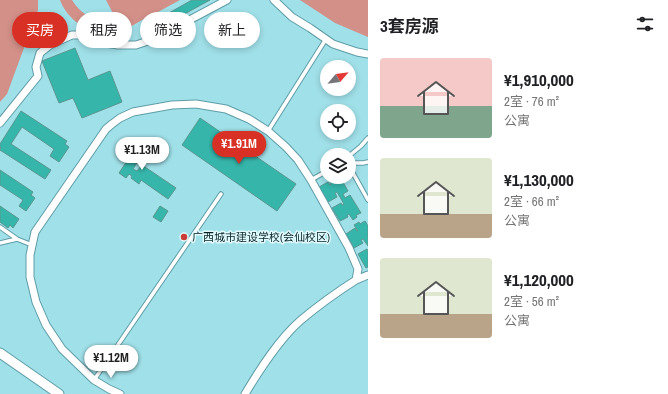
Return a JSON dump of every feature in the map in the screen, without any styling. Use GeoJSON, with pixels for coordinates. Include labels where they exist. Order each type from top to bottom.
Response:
{"type":"FeatureCollection","features":[{"type":"Feature","properties":{"kind":"street"},"geometry":{"type":"LineString","coordinates":[[0,123],[38,76],[36,68],[40,53],[50,45],[72,36],[83,35],[106,43],[136,45],[154,40],[227,0]]}},
{"type":"Feature","properties":{"kind":"street"},"geometry":{"type":"LineString","coordinates":[[274,0],[292,17],[333,44],[368,54]]}},
{"type":"Feature","properties":{"kind":"street"},"geometry":{"type":"LineString","coordinates":[[120,394],[94,380],[62,349],[46,325],[36,302],[32,288],[30,277],[30,256],[35,232],[106,129],[133,112],[172,105],[196,104],[226,109],[249,119],[268,131],[298,160],[311,180],[349,248],[358,269],[356,280]]}},
{"type":"Feature","properties":{"kind":"street"},"geometry":{"type":"LineString","coordinates":[[245,394],[258,373],[282,341],[300,321],[335,294],[356,280],[368,275]]}},
{"type":"Feature","properties":{"kind":"street"},"geometry":{"type":"LineString","coordinates":[[0,353],[59,394]]}},
{"type":"Feature","properties":{"kind":"lane"},"geometry":{"type":"LineString","coordinates":[[268,131],[326,39]]}},
{"type":"Feature","properties":{"kind":"lane"},"geometry":{"type":"LineString","coordinates":[[356,150],[368,138]]}},
{"type":"Feature","properties":{"kind":"lane"},"geometry":{"type":"LineString","coordinates":[[356,164],[368,162]]}},
{"type":"Feature","properties":{"kind":"lane"},"geometry":{"type":"LineString","coordinates":[[311,180],[320,175]]}},
{"type":"Feature","properties":{"kind":"lane"},"geometry":{"type":"LineString","coordinates":[[356,177],[368,200]]}},
{"type":"Feature","properties":{"kind":"lane"},"geometry":{"type":"LineString","coordinates":[[94,380],[221,194]]}},
{"type":"Feature","properties":{"kind":"lane"},"geometry":{"type":"LineString","coordinates":[[0,227],[17,239],[32,245]]}},
{"type":"Feature","properties":{"kind":"lane"},"geometry":{"type":"LineString","coordinates":[[0,242],[17,239]]}},
{"type":"Feature","properties":{"kind":"shaded area"},"geometry":{"type":"Polygon","coordinates":[[[0,0],[38,0],[37,12],[12,12],[12,48],[24,48],[7,94],[0,102],[0,0]]]}},
{"type":"Feature","properties":{"kind":"shaded area"},"geometry":{"type":"Polygon","coordinates":[[[60,0],[72,0],[76,6],[84,12],[76,12],[76,22],[64,9],[60,0]]]}},
{"type":"Feature","properties":{"kind":"shaded area"},"geometry":{"type":"Polygon","coordinates":[[[106,0],[180,0],[157,12],[140,12],[140,21],[132,25],[132,12],[112,12],[106,0]]]}},
{"type":"Feature","properties":{"kind":"shaded area"},"geometry":{"type":"Polygon","coordinates":[[[300,0],[368,0],[368,37],[335,23],[300,0]]]}},
{"type":"Feature","properties":{"kind":"building"},"geometry":{"type":"Polygon","coordinates":[[[192,0],[210,0],[188,12],[171,12],[192,0]]]}},
{"type":"Feature","properties":{"kind":"building"},"geometry":{"type":"Polygon","coordinates":[[[75,48],[88,80],[110,71],[122,102],[82,118],[73,98],[59,103],[42,61],[75,48]]]}},
{"type":"Feature","properties":{"kind":"building"},"geometry":{"type":"Polygon","coordinates":[[[21,111],[67,141],[65,144],[69,147],[59,162],[50,156],[54,149],[22,127],[11,144],[51,170],[45,179],[0,150],[0,144],[21,111]]]}},
{"type":"Feature","properties":{"kind":"building"},"geometry":{"type":"Polygon","coordinates":[[[200,118],[296,184],[277,211],[182,145],[200,118]]]}},
{"type":"Feature","properties":{"kind":"building"},"geometry":{"type":"Polygon","coordinates":[[[125,140],[143,153],[133,169],[137,171],[142,165],[176,188],[168,199],[141,180],[139,184],[131,178],[132,176],[129,174],[126,178],[119,173],[127,161],[116,153],[125,140]]]}},
{"type":"Feature","properties":{"kind":"building"},"geometry":{"type":"Polygon","coordinates":[[[0,170],[33,192],[31,195],[35,198],[26,211],[19,206],[23,200],[0,185],[0,170]]]}},
{"type":"Feature","properties":{"kind":"building"},"geometry":{"type":"Polygon","coordinates":[[[324,184],[344,184],[348,191],[343,194],[345,198],[350,195],[361,213],[356,215],[357,217],[353,220],[349,214],[347,215],[348,217],[340,221],[332,208],[341,203],[342,205],[344,204],[337,192],[335,193],[337,197],[328,202],[319,187],[324,184]]]}},
{"type":"Feature","properties":{"kind":"building"},"geometry":{"type":"Polygon","coordinates":[[[0,206],[19,219],[13,228],[10,225],[8,228],[0,222],[0,206]]]}},
{"type":"Feature","properties":{"kind":"building"},"geometry":{"type":"Polygon","coordinates":[[[160,206],[168,211],[161,222],[153,217],[160,206]]]}},
{"type":"Feature","properties":{"kind":"building"},"geometry":{"type":"Polygon","coordinates":[[[365,221],[368,226],[368,246],[363,239],[361,240],[363,243],[354,248],[346,234],[355,228],[358,231],[354,225],[365,221]]]}},
{"type":"Feature","properties":{"kind":"building"},"geometry":{"type":"Polygon","coordinates":[[[367,249],[368,267],[366,268],[358,254],[367,249]]]}},
{"type":"Feature","properties":{"kind":"place","name":"广西城市建设学校(会仙校区)"},"geometry":{"type":"Point","coordinates":[184,237]}}]}
